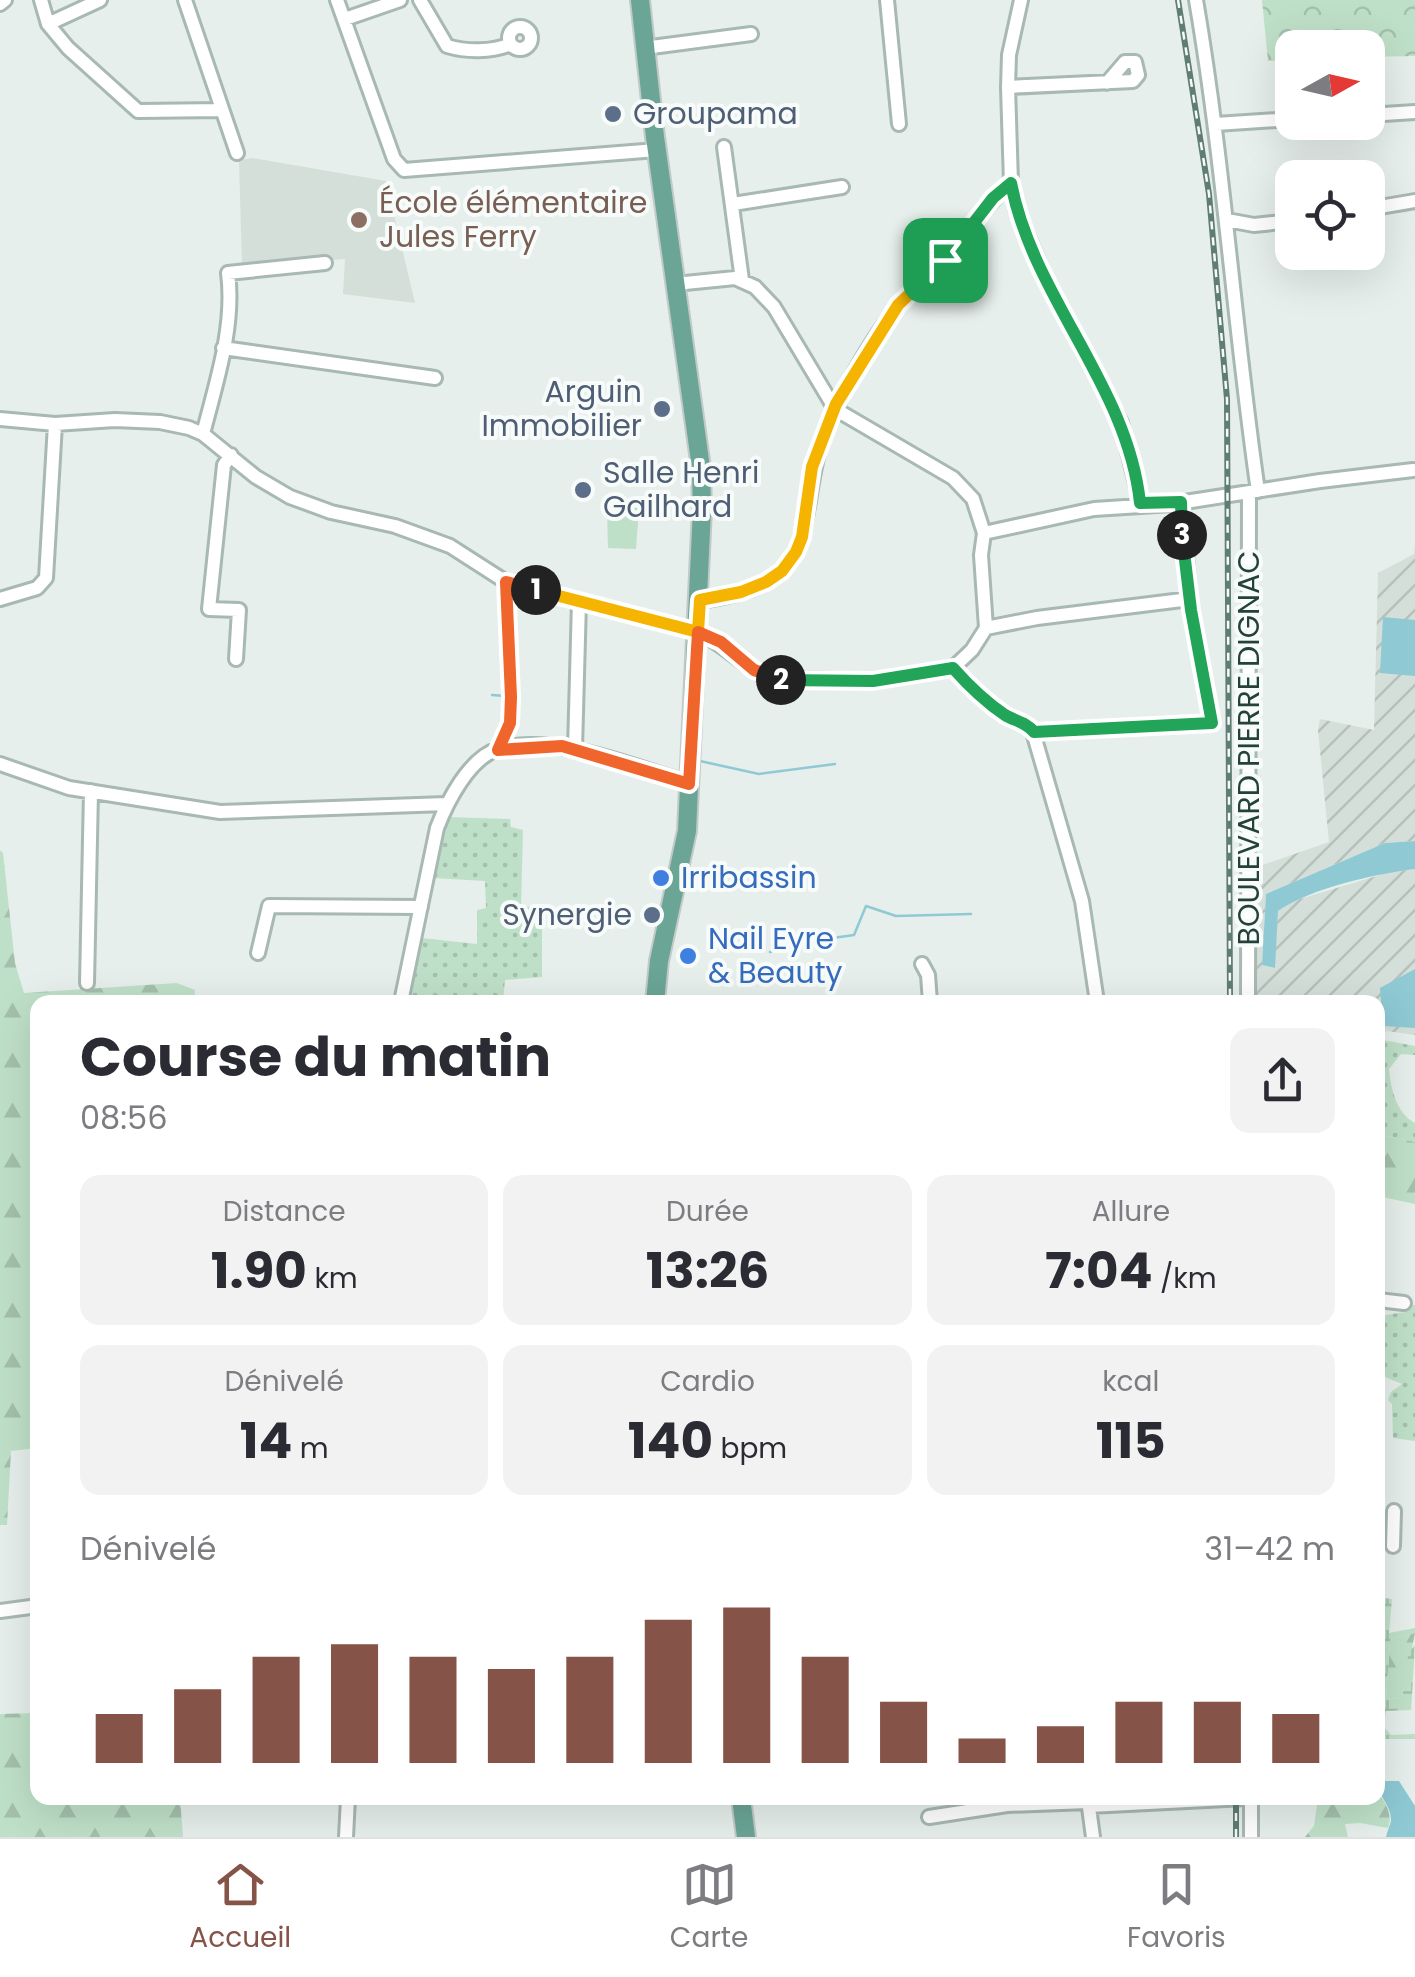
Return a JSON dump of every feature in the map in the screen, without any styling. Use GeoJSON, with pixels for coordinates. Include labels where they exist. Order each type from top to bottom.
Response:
{"type":"FeatureCollection","features":[{"type":"Feature","properties":{"kind":"main road"},"geometry":{"type":"LineString","coordinates":[[640,0],[700,468],[700,600],[684,851],[660,953],[656,995]]}},
{"type":"Feature","properties":{"kind":"main road"},"geometry":{"type":"LineString","coordinates":[[741,1805],[746,1837]]}},
{"type":"Feature","properties":{"kind":"street"},"geometry":{"type":"LineString","coordinates":[[41,0],[48,24],[68,48],[138,110],[222,110]]}},
{"type":"Feature","properties":{"kind":"street"},"geometry":{"type":"LineString","coordinates":[[48,24],[100,0]]}},
{"type":"Feature","properties":{"kind":"street"},"geometry":{"type":"LineString","coordinates":[[185,0],[238,153]]}},
{"type":"Feature","properties":{"kind":"street"},"geometry":{"type":"LineString","coordinates":[[337,0],[394,158],[404,170],[657,150]]}},
{"type":"Feature","properties":{"kind":"street"},"geometry":{"type":"LineString","coordinates":[[344,19],[400,0]]}},
{"type":"Feature","properties":{"kind":"street"},"geometry":{"type":"LineString","coordinates":[[420,0],[447,46],[464,50],[511,44]]}},
{"type":"Feature","properties":{"kind":"street"},"geometry":{"type":"LineString","coordinates":[[887,0],[899,124]]}},
{"type":"Feature","properties":{"kind":"street"},"geometry":{"type":"LineString","coordinates":[[1022,0],[1008,87],[1011,183],[1016,208],[1032,251],[1120,423],[1140,503]]}},
{"type":"Feature","properties":{"kind":"street","name":"BOULEVARD PIERRE DIGNAC"},"geometry":{"type":"LineString","coordinates":[[1196,0],[1216,124],[1253,492],[1248,995]]}},
{"type":"Feature","properties":{"kind":"street"},"geometry":{"type":"LineString","coordinates":[[644,48],[750,34]]}},
{"type":"Feature","properties":{"kind":"street"},"geometry":{"type":"LineString","coordinates":[[1008,87],[1107,83]]}},
{"type":"Feature","properties":{"kind":"street"},"geometry":{"type":"LineString","coordinates":[[1385,114],[1415,112]]}},
{"type":"Feature","properties":{"kind":"street"},"geometry":{"type":"LineString","coordinates":[[1216,124],[1275,120]]}},
{"type":"Feature","properties":{"kind":"street"},"geometry":{"type":"LineString","coordinates":[[724,147],[742,280]]}},
{"type":"Feature","properties":{"kind":"street"},"geometry":{"type":"LineString","coordinates":[[700,600],[741,592],[782,571],[802,537],[812,467],[835,409],[898,305],[945,260],[993,198],[1011,183]]}},
{"type":"Feature","properties":{"kind":"street"},"geometry":{"type":"LineString","coordinates":[[733,204],[842,186]]}},
{"type":"Feature","properties":{"kind":"street"},"geometry":{"type":"LineString","coordinates":[[1385,206],[1415,201]]}},
{"type":"Feature","properties":{"kind":"street"},"geometry":{"type":"LineString","coordinates":[[1227,220],[1254,225],[1275,223]]}},
{"type":"Feature","properties":{"kind":"street"},"geometry":{"type":"LineString","coordinates":[[203,434],[223,348],[231,295],[228,273],[326,263]]}},
{"type":"Feature","properties":{"kind":"street"},"geometry":{"type":"LineString","coordinates":[[0,419],[55,424],[145,421],[189,428],[203,434],[256,477],[290,498],[450,546],[506,582],[698,632],[721,642],[754,670],[777,680],[873,681],[953,668],[972,650],[986,628],[981,555],[984,533],[972,499],[953,478],[835,409],[774,307],[758,290],[742,280],[675,284]]}},
{"type":"Feature","properties":{"kind":"street"},"geometry":{"type":"LineString","coordinates":[[223,348],[435,378]]}},
{"type":"Feature","properties":{"kind":"street"},"geometry":{"type":"LineString","coordinates":[[0,599],[38,588],[46,578],[55,424]]}},
{"type":"Feature","properties":{"kind":"street"},"geometry":{"type":"LineString","coordinates":[[231,455],[224,465],[209,609],[239,610],[236,659]]}},
{"type":"Feature","properties":{"kind":"street"},"geometry":{"type":"LineString","coordinates":[[984,533],[1094,508],[1181,502],[1414,470]]}},
{"type":"Feature","properties":{"kind":"street"},"geometry":{"type":"LineString","coordinates":[[1034,732],[1212,723],[1190,599],[1181,502]]}},
{"type":"Feature","properties":{"kind":"street"},"geometry":{"type":"LineString","coordinates":[[498,750],[510,723],[506,582]]}},
{"type":"Feature","properties":{"kind":"street"},"geometry":{"type":"LineString","coordinates":[[986,628],[1190,599]]}},
{"type":"Feature","properties":{"kind":"street"},"geometry":{"type":"LineString","coordinates":[[575,749],[578,601]]}},
{"type":"Feature","properties":{"kind":"street"},"geometry":{"type":"LineString","coordinates":[[953,668],[977,695],[1034,732],[1082,900],[1096,995]]}},
{"type":"Feature","properties":{"kind":"street"},"geometry":{"type":"LineString","coordinates":[[403,995],[437,828],[446,804],[474,766],[498,750],[550,745],[689,784]]}},
{"type":"Feature","properties":{"kind":"street"},"geometry":{"type":"LineString","coordinates":[[0,764],[55,784],[240,813],[446,804]]}},
{"type":"Feature","properties":{"kind":"street"},"geometry":{"type":"LineString","coordinates":[[88,983],[91,791]]}},
{"type":"Feature","properties":{"kind":"street"},"geometry":{"type":"LineString","coordinates":[[258,953],[269,906],[422,907]]}},
{"type":"Feature","properties":{"kind":"street"},"geometry":{"type":"LineString","coordinates":[[922,964],[928,974],[930,995]]}},
{"type":"Feature","properties":{"kind":"street"},"geometry":{"type":"LineString","coordinates":[[1385,1301],[1404,1303]]}},
{"type":"Feature","properties":{"kind":"street"},"geometry":{"type":"LineString","coordinates":[[1392,1546],[1394,1510]]}},
{"type":"Feature","properties":{"kind":"street"},"geometry":{"type":"LineString","coordinates":[[1385,1529],[1393,1529]]}},
{"type":"Feature","properties":{"kind":"street"},"geometry":{"type":"LineString","coordinates":[[0,1611],[30,1607]]}},
{"type":"Feature","properties":{"kind":"street"},"geometry":{"type":"LineString","coordinates":[[346,1837],[348,1805]]}},
{"type":"Feature","properties":{"kind":"street"},"geometry":{"type":"LineString","coordinates":[[930,1818],[1007,1805]]}},
{"type":"Feature","properties":{"kind":"street"},"geometry":{"type":"LineString","coordinates":[[1089,1805],[1093,1837]]}},
{"type":"Feature","properties":{"kind":"street"},"geometry":{"type":"LineString","coordinates":[[1249,1805],[1251,1837]]}},
{"type":"Feature","properties":{"kind":"shaded area"},"geometry":{"type":"Polygon","coordinates":[[[253,158],[386,181],[415,303],[343,294],[345,259],[242,266],[239,160],[253,158]]]}},
{"type":"Feature","properties":{"kind":"shaded area"},"geometry":{"type":"Polygon","coordinates":[[[1415,543],[1415,841],[1385,843],[1266,894],[1262,965],[1274,968],[1278,911],[1293,901],[1390,872],[1415,869],[1415,1035],[1385,1032],[1385,995],[1250,995],[1248,870],[1329,842],[1320,719],[1374,730],[1378,573],[1414,554],[1415,543]]]}},
{"type":"Feature","properties":{"kind":"green space"},"geometry":{"type":"Polygon","coordinates":[[[1262,0],[1415,0],[1415,56],[1385,57],[1385,30],[1275,30],[1275,61],[1268,61],[1262,0]]]}},
{"type":"Feature","properties":{"kind":"green space"},"geometry":{"type":"Polygon","coordinates":[[[607,508],[639,508],[636,549],[608,548],[607,508]]]}},
{"type":"Feature","properties":{"kind":"green space"},"geometry":{"type":"Polygon","coordinates":[[[447,817],[510,819],[511,827],[523,830],[521,907],[542,906],[542,977],[505,980],[504,995],[411,995],[422,938],[477,944],[477,910],[486,908],[485,881],[433,878],[447,817]]]}},
{"type":"Feature","properties":{"kind":"green space"},"geometry":{"type":"Polygon","coordinates":[[[0,850],[15,963],[24,993],[177,983],[195,990],[195,995],[30,995],[30,1449],[11,1451],[7,1525],[0,1525],[0,850]]]}},
{"type":"Feature","properties":{"kind":"green space"},"geometry":{"type":"Polygon","coordinates":[[[1385,1040],[1415,1046],[1415,1055],[1401,1054],[1389,1069],[1399,1107],[1415,1123],[1415,1142],[1385,1136],[1385,1040]]]}},
{"type":"Feature","properties":{"kind":"green space"},"geometry":{"type":"Polygon","coordinates":[[[1385,1136],[1415,1142],[1415,1204],[1385,1198],[1385,1136]]]}},
{"type":"Feature","properties":{"kind":"green space"},"geometry":{"type":"Polygon","coordinates":[[[1406,1305],[1415,1305],[1415,1441],[1393,1438],[1392,1404],[1388,1400],[1391,1392],[1402,1384],[1385,1377],[1385,1315],[1405,1312],[1406,1305]]]}},
{"type":"Feature","properties":{"kind":"green space"},"geometry":{"type":"Polygon","coordinates":[[[1385,1598],[1392,1599],[1389,1633],[1415,1628],[1415,1633],[1390,1639],[1386,1700],[1402,1697],[1406,1663],[1415,1645],[1411,1710],[1386,1711],[1385,1719],[1385,1598]]]}},
{"type":"Feature","properties":{"kind":"green space"},"geometry":{"type":"Polygon","coordinates":[[[1415,1633],[1402,1697],[1386,1700],[1390,1639],[1415,1633]]]}},
{"type":"Feature","properties":{"kind":"green space"},"geometry":{"type":"Polygon","coordinates":[[[30,1713],[30,1805],[181,1805],[183,1837],[0,1837],[0,1714],[30,1713]]]}},
{"type":"Feature","properties":{"kind":"green space"},"geometry":{"type":"Polygon","coordinates":[[[1385,1728],[1391,1735],[1415,1734],[1415,1739],[1385,1739],[1385,1728]]]}},
{"type":"Feature","properties":{"kind":"green space"},"geometry":{"type":"Polygon","coordinates":[[[1385,1803],[1389,1814],[1388,1828],[1345,1824],[1348,1837],[1305,1837],[1314,1826],[1317,1805],[1385,1803]]]}},
{"type":"Feature","properties":{"kind":"water"},"geometry":{"type":"Polygon","coordinates":[[[1383,617],[1415,620],[1415,676],[1380,673],[1383,617]]]}},
{"type":"Feature","properties":{"kind":"water"},"geometry":{"type":"Polygon","coordinates":[[[1415,841],[1415,869],[1325,889],[1278,911],[1275,968],[1262,965],[1266,894],[1385,843],[1415,841]]]}},
{"type":"Feature","properties":{"kind":"water"},"geometry":{"type":"Polygon","coordinates":[[[1415,969],[1415,1028],[1385,1026],[1385,995],[1381,995],[1380,988],[1415,969]]]}},
{"type":"Feature","properties":{"kind":"water"},"geometry":{"type":"Polygon","coordinates":[[[1385,1781],[1399,1781],[1415,1806],[1415,1837],[1386,1837],[1391,1821],[1385,1781]]]}},
{"type":"Feature","properties":{"kind":"waterway"},"geometry":{"type":"LineString","coordinates":[[492,695],[505,696]]}},
{"type":"Feature","properties":{"kind":"waterway"},"geometry":{"type":"LineString","coordinates":[[700,761],[759,774],[835,764]]}},
{"type":"Feature","properties":{"kind":"waterway"},"geometry":{"type":"LineString","coordinates":[[770,952],[854,935],[866,906],[896,916],[971,914]]}},
{"type":"Feature","properties":{"kind":"railway"},"geometry":{"type":"LineString","coordinates":[[1178,0],[1209,194],[1227,399],[1230,995]]}},
{"type":"Feature","properties":{"kind":"railway"},"geometry":{"type":"LineString","coordinates":[[1236,1805],[1236,1837]]}},
{"type":"Feature","properties":{"kind":"place","name":"Groupama"},"geometry":{"type":"Point","coordinates":[613,114]}},
{"type":"Feature","properties":{"kind":"place","name":"École élémentaire Jules Ferry"},"geometry":{"type":"Point","coordinates":[359,220]}},
{"type":"Feature","properties":{"kind":"place","name":"Arguin Immobilier"},"geometry":{"type":"Point","coordinates":[662,409]}},
{"type":"Feature","properties":{"kind":"place","name":"Salle Henri Gailhard"},"geometry":{"type":"Point","coordinates":[583,490]}},
{"type":"Feature","properties":{"kind":"place","name":"Irribassin"},"geometry":{"type":"Point","coordinates":[661,878]}},
{"type":"Feature","properties":{"kind":"place","name":"Synergie"},"geometry":{"type":"Point","coordinates":[652,915]}},
{"type":"Feature","properties":{"kind":"place","name":"Nail Eyre & Beauty"},"geometry":{"type":"Point","coordinates":[688,956]}},
{"type":"Feature","properties":{"kind":"route"},"geometry":{"type":"LineString","coordinates":[[945,260],[898,305],[836,404],[812,467],[802,537],[782,571],[741,592],[700,600],[698,632],[506,582],[511,634],[510,723],[498,750],[562,746],[689,784],[698,632],[721,642],[754,670],[777,680],[873,681],[953,668],[977,695],[1034,732],[1212,723],[1191,610],[1181,502],[1140,503],[1120,423],[1032,251],[1011,183],[993,198],[945,260]]}}]}
